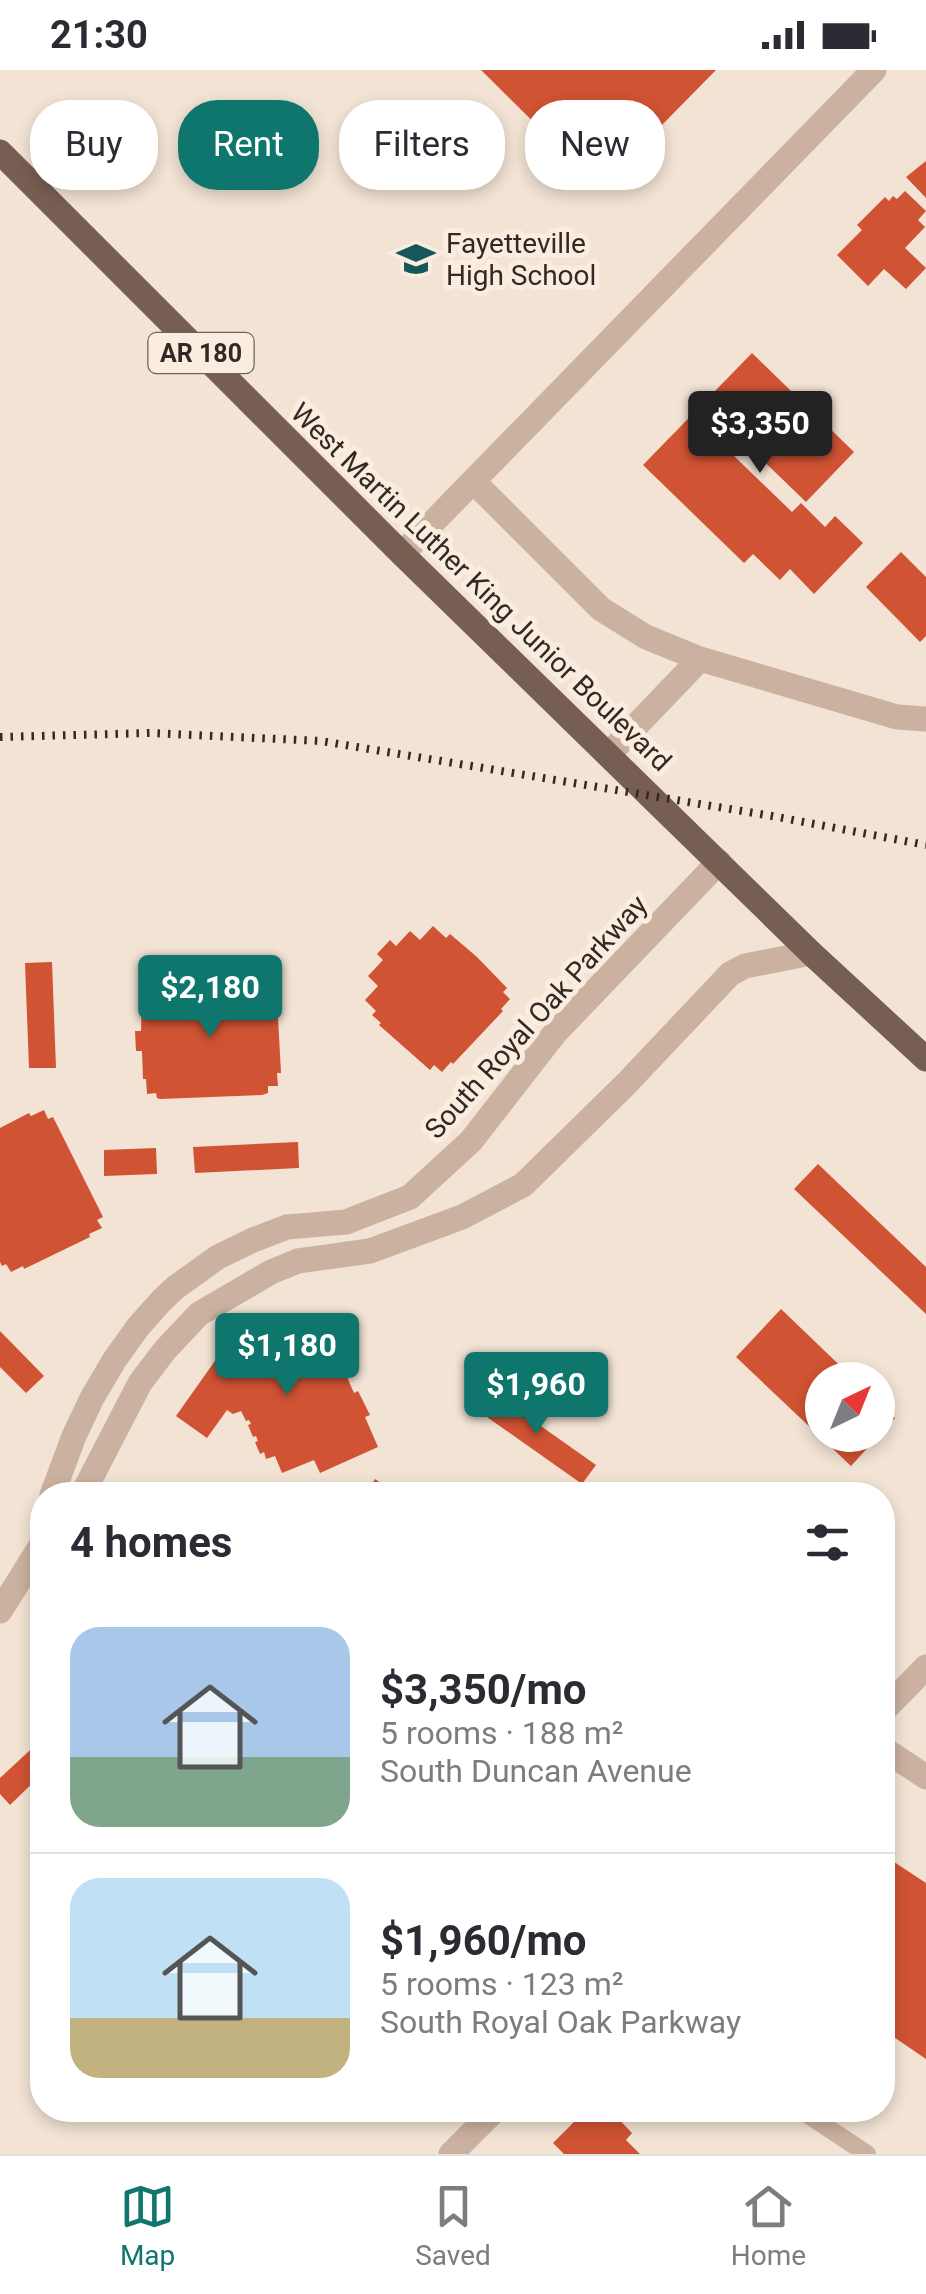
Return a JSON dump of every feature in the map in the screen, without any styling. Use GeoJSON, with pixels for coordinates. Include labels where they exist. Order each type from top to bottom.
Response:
{"type":"FeatureCollection","features":[{"type":"Feature","properties":{"kind":"main road","name":"West Martin Luther King Junior Boulevard"},"geometry":{"type":"LineString","coordinates":[[0,152],[402,554],[926,1059]]}},
{"type":"Feature","properties":{"kind":"street"},"geometry":{"type":"LineString","coordinates":[[402,554],[874,70]]}},
{"type":"Feature","properties":{"kind":"street"},"geometry":{"type":"LineString","coordinates":[[473,482],[600,609],[646,637],[700,658],[897,717],[926,719]]}},
{"type":"Feature","properties":{"kind":"street"},"geometry":{"type":"LineString","coordinates":[[609,754],[700,658]]}},
{"type":"Feature","properties":{"kind":"street","name":"South Royal Oak Parkway"},"geometry":{"type":"LineString","coordinates":[[57,1482],[74,1436],[115,1358],[162,1300],[218,1257],[254,1240],[288,1227],[346,1222],[410,1197],[471,1141],[555,1033],[719,862]]}},
{"type":"Feature","properties":{"kind":"street"},"geometry":{"type":"LineString","coordinates":[[89,1482],[140,1383],[164,1350],[199,1314],[271,1272],[298,1261],[370,1250],[462,1217],[523,1184],[626,1084],[730,974],[745,966],[812,953]]}},
{"type":"Feature","properties":{"kind":"street"},"geometry":{"type":"LineString","coordinates":[[0,1611],[30,1563]]}},
{"type":"Feature","properties":{"kind":"street"},"geometry":{"type":"LineString","coordinates":[[895,1698],[926,1666]]}},
{"type":"Feature","properties":{"kind":"street"},"geometry":{"type":"LineString","coordinates":[[895,1757],[926,1777]]}},
{"type":"Feature","properties":{"kind":"street"},"geometry":{"type":"LineString","coordinates":[[451,2154],[483,2122]]}},
{"type":"Feature","properties":{"kind":"lane"},"geometry":{"type":"LineString","coordinates":[[819,2122],[867,2154]]}},
{"type":"Feature","properties":{"kind":"building"},"geometry":{"type":"Polygon","coordinates":[[[481,70],[716,70],[665,122],[665,100],[525,100],[525,114],[481,70]]]}},
{"type":"Feature","properties":{"kind":"building"},"geometry":{"type":"Polygon","coordinates":[[[926,161],[926,198],[906,177],[926,161]]]}},
{"type":"Feature","properties":{"kind":"building"},"geometry":{"type":"Polygon","coordinates":[[[905,191],[926,211],[918,220],[925,227],[905,248],[926,268],[906,289],[884,269],[868,286],[837,255],[862,230],[857,225],[885,197],[889,201],[893,196],[897,199],[905,191]]]}},
{"type":"Feature","properties":{"kind":"building"},"geometry":{"type":"Polygon","coordinates":[[[752,353],[854,452],[806,502],[716,415],[704,427],[792,512],[801,503],[825,527],[835,516],[863,543],[814,594],[790,569],[780,580],[753,554],[744,563],[643,465],[752,353]]]}},
{"type":"Feature","properties":{"kind":"building"},"geometry":{"type":"Polygon","coordinates":[[[901,552],[926,577],[926,636],[920,642],[866,587],[901,552]]]}},
{"type":"Feature","properties":{"kind":"building"},"geometry":{"type":"Polygon","coordinates":[[[433,926],[446,938],[450,934],[477,957],[507,988],[503,992],[510,999],[503,1011],[442,1072],[434,1065],[430,1070],[379,1025],[372,1015],[376,1011],[365,1000],[378,986],[368,976],[383,960],[377,954],[390,940],[396,946],[410,931],[420,940],[433,926]]]}},
{"type":"Feature","properties":{"kind":"building"},"geometry":{"type":"Polygon","coordinates":[[[52,962],[56,1068],[29,1068],[25,963],[52,962]]]}},
{"type":"Feature","properties":{"kind":"building"},"geometry":{"type":"Polygon","coordinates":[[[264,981],[264,987],[274,987],[274,1000],[277,999],[281,1073],[277,1073],[278,1086],[268,1086],[268,1093],[262,1095],[160,1099],[156,1093],[147,1094],[142,1051],[136,1051],[135,1031],[141,1031],[142,992],[152,991],[152,986],[264,981]]]}},
{"type":"Feature","properties":{"kind":"building"},"geometry":{"type":"Polygon","coordinates":[[[44,1110],[48,1119],[53,1117],[103,1217],[97,1220],[102,1228],[11,1272],[0,1262],[0,1128],[44,1110]]]}},
{"type":"Feature","properties":{"kind":"building"},"geometry":{"type":"Polygon","coordinates":[[[298,1142],[299,1168],[195,1173],[193,1147],[298,1142]]]}},
{"type":"Feature","properties":{"kind":"building"},"geometry":{"type":"Polygon","coordinates":[[[156,1148],[157,1174],[104,1176],[104,1150],[156,1148]]]}},
{"type":"Feature","properties":{"kind":"building"},"geometry":{"type":"Polygon","coordinates":[[[818,1164],[926,1267],[926,1314],[794,1189],[818,1164]]]}},
{"type":"Feature","properties":{"kind":"building"},"geometry":{"type":"Polygon","coordinates":[[[781,1309],[836,1362],[805,1362],[805,1422],[736,1357],[781,1309]]]}},
{"type":"Feature","properties":{"kind":"building"},"geometry":{"type":"Polygon","coordinates":[[[297,1313],[303,1327],[325,1317],[341,1350],[336,1352],[354,1393],[358,1391],[370,1415],[365,1417],[378,1447],[320,1473],[314,1460],[282,1473],[275,1456],[266,1459],[264,1452],[260,1454],[256,1436],[253,1437],[248,1425],[251,1424],[241,1411],[233,1414],[227,1410],[207,1438],[176,1416],[217,1358],[279,1331],[275,1322],[297,1313]]]}},
{"type":"Feature","properties":{"kind":"building"},"geometry":{"type":"Polygon","coordinates":[[[0,1331],[44,1376],[26,1393],[0,1367],[0,1331]]]}},
{"type":"Feature","properties":{"kind":"building"},"geometry":{"type":"Polygon","coordinates":[[[490,1390],[596,1465],[583,1482],[579,1482],[477,1410],[490,1390]]]}},
{"type":"Feature","properties":{"kind":"building"},"geometry":{"type":"Polygon","coordinates":[[[836,1452],[864,1452],[851,1466],[836,1452]]]}},
{"type":"Feature","properties":{"kind":"building"},"geometry":{"type":"Polygon","coordinates":[[[30,1750],[30,1786],[10,1805],[0,1794],[0,1778],[30,1750]]]}},
{"type":"Feature","properties":{"kind":"building"},"geometry":{"type":"Polygon","coordinates":[[[895,1863],[926,1883],[926,2059],[895,2038],[895,1863]]]}},
{"type":"Feature","properties":{"kind":"building"},"geometry":{"type":"Polygon","coordinates":[[[574,2122],[621,2122],[632,2133],[626,2140],[640,2154],[564,2154],[553,2143],[574,2122]]]}},
{"type":"Feature","properties":{"kind":"railway"},"geometry":{"type":"LineString","coordinates":[[0,737],[150,733],[321,741],[926,845]]}},
{"type":"Feature","properties":{"kind":"place","name":"Fayetteville High School"},"geometry":{"type":"Point","coordinates":[416,259]}}]}
